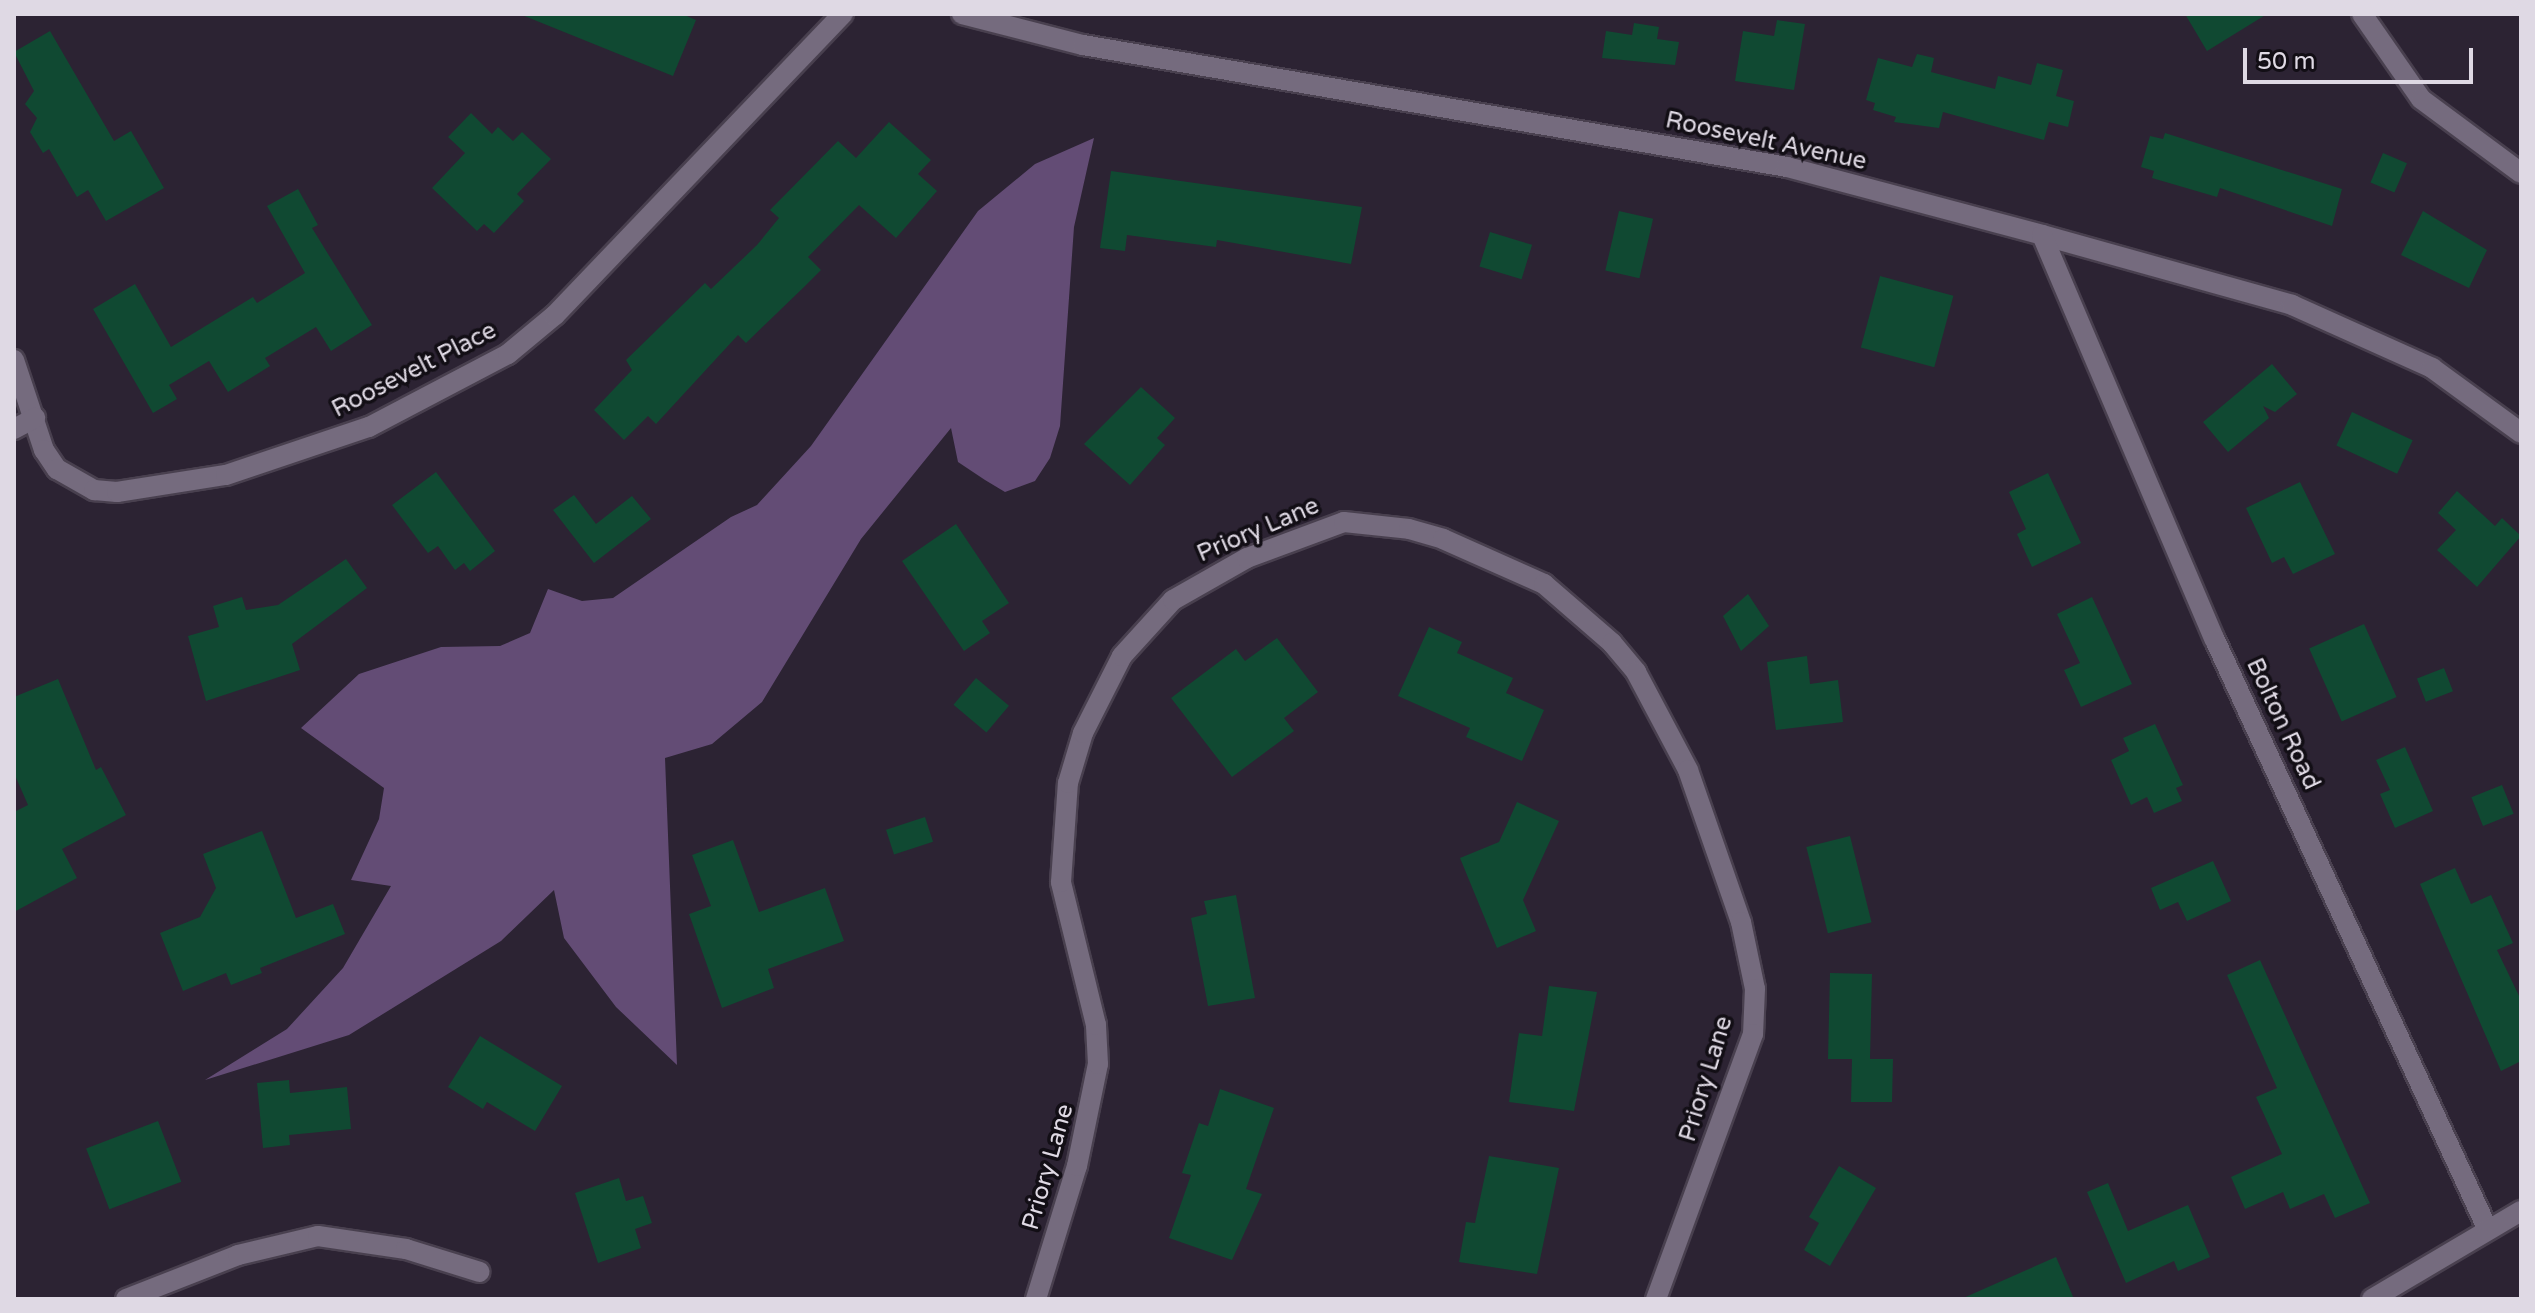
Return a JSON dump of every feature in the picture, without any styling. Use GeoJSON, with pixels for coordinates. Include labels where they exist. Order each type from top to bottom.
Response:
{"type":"FeatureCollection","features":[{"type":"Feature","properties":{"kind":"street","name":"Roosevelt Place"},"geometry":{"type":"LineString","coordinates":[[35,418],[44,450],[57,469],[94,490],[117,492],[226,475],[306,452],[396,414],[508,354],[555,315],[843,14]]}},
{"type":"Feature","properties":{"kind":"street","name":"Roosevelt Avenue"},"geometry":{"type":"LineString","coordinates":[[962,14],[1083,45],[1787,167],[2042,235],[2292,305],[2432,368],[2521,433]]}},
{"type":"Feature","properties":{"kind":"street"},"geometry":{"type":"LineString","coordinates":[[2362,14],[2421,99],[2521,173]]}},
{"type":"Feature","properties":{"kind":"street","name":"Bolton Road"},"geometry":{"type":"LineString","coordinates":[[2042,235],[2215,640],[2488,1230]]}},
{"type":"Feature","properties":{"kind":"street"},"geometry":{"type":"LineString","coordinates":[[14,360],[35,418],[14,429]]}},
{"type":"Feature","properties":{"kind":"street","name":"Priory Lane"},"geometry":{"type":"LineString","coordinates":[[1036,1299],[1080,1153],[1098,1064],[1096,1025],[1061,882],[1068,783],[1083,733],[1122,656],[1173,600],[1247,558],[1344,522],[1379,524],[1443,539],[1544,584],[1612,643],[1636,672],[1688,770],[1741,922],[1755,989],[1753,1034],[1656,1299]]}},
{"type":"Feature","properties":{"kind":"street"},"geometry":{"type":"LineString","coordinates":[[2372,1299],[2521,1211]]}},
{"type":"Feature","properties":{"kind":"street"},"geometry":{"type":"LineString","coordinates":[[126,1299],[238,1255],[318,1236],[406,1249],[480,1272]]}},
{"type":"Feature","properties":{"kind":"shaded area"},"geometry":{"type":"Polygon","coordinates":[[[1094,138],[1074,227],[1060,426],[1050,458],[1035,481],[1005,492],[985,480],[958,462],[951,428],[861,539],[762,702],[712,744],[665,758],[677,1065],[616,1007],[564,938],[554,890],[501,941],[349,1035],[205,1080],[287,1029],[343,968],[391,886],[351,880],[379,819],[384,788],[301,728],[359,674],[441,647],[500,646],[530,633],[548,589],[582,601],[613,598],[731,517],[757,505],[811,446],[978,211],[1035,164],[1094,138]]]}},
{"type":"Feature","properties":{"kind":"building"},"geometry":{"type":"Polygon","coordinates":[[[682,14],[696,20],[673,76],[522,15],[682,14]]]}},
{"type":"Feature","properties":{"kind":"building"},"geometry":{"type":"Polygon","coordinates":[[[2185,14],[2267,14],[2207,51],[2185,14]]]}},
{"type":"Feature","properties":{"kind":"building"},"geometry":{"type":"Polygon","coordinates":[[[1777,20],[1805,24],[1794,90],[1735,81],[1743,31],[1774,36],[1777,20]]]}},
{"type":"Feature","properties":{"kind":"building"},"geometry":{"type":"Polygon","coordinates":[[[1634,23],[1659,27],[1657,39],[1679,42],[1675,65],[1602,58],[1606,31],[1632,35],[1634,23]]]}},
{"type":"Feature","properties":{"kind":"building"},"geometry":{"type":"Polygon","coordinates":[[[50,31],[114,141],[131,131],[164,188],[106,221],[88,190],[77,197],[49,149],[43,153],[30,132],[37,118],[25,104],[34,91],[14,52],[50,31]]]}},
{"type":"Feature","properties":{"kind":"building"},"geometry":{"type":"Polygon","coordinates":[[[1917,54],[1934,58],[1931,72],[1995,89],[1998,76],[2031,85],[2037,63],[2063,70],[2056,96],[2074,101],[2068,127],[2049,122],[2044,140],[1943,112],[1939,128],[1894,122],[1896,117],[1873,110],[1875,103],[1866,100],[1878,58],[1912,67],[1917,54]]]}},
{"type":"Feature","properties":{"kind":"building"},"geometry":{"type":"Polygon","coordinates":[[[471,113],[492,134],[498,127],[513,141],[522,132],[551,159],[517,194],[524,201],[494,233],[484,224],[477,231],[432,188],[465,153],[448,137],[471,113]]]}},
{"type":"Feature","properties":{"kind":"building"},"geometry":{"type":"Polygon","coordinates":[[[889,122],[931,160],[918,174],[937,191],[896,238],[859,205],[808,257],[821,270],[804,287],[746,343],[738,335],[656,424],[648,416],[624,440],[594,410],[632,370],[626,360],[705,283],[711,289],[757,245],[779,218],[770,210],[838,141],[856,158],[889,122]]]}},
{"type":"Feature","properties":{"kind":"building"},"geometry":{"type":"Polygon","coordinates":[[[2165,133],[2342,189],[2332,226],[2220,188],[2217,197],[2152,178],[2154,171],[2141,167],[2150,136],[2163,139],[2165,133]]]}},
{"type":"Feature","properties":{"kind":"building"},"geometry":{"type":"Polygon","coordinates":[[[2383,153],[2407,163],[2394,193],[2370,182],[2383,153]]]}},
{"type":"Feature","properties":{"kind":"building"},"geometry":{"type":"Polygon","coordinates":[[[1111,171],[1362,207],[1351,264],[1217,240],[1216,247],[1127,235],[1125,251],[1100,248],[1111,171]]]}},
{"type":"Feature","properties":{"kind":"building"},"geometry":{"type":"Polygon","coordinates":[[[298,189],[318,225],[312,228],[372,325],[331,351],[316,327],[265,358],[270,366],[228,392],[209,361],[169,385],[177,399],[153,413],[93,309],[135,284],[171,347],[253,297],[257,303],[305,273],[267,206],[298,189]]]}},
{"type":"Feature","properties":{"kind":"building"},"geometry":{"type":"Polygon","coordinates":[[[1619,211],[1653,219],[1639,278],[1605,270],[1619,211]]]}},
{"type":"Feature","properties":{"kind":"building"},"geometry":{"type":"Polygon","coordinates":[[[2423,211],[2487,250],[2469,288],[2401,255],[2423,211]]]}},
{"type":"Feature","properties":{"kind":"building"},"geometry":{"type":"Polygon","coordinates":[[[1490,232],[1532,245],[1522,279],[1479,266],[1490,232]]]}},
{"type":"Feature","properties":{"kind":"building"},"geometry":{"type":"Polygon","coordinates":[[[1880,276],[1953,296],[1934,367],[1861,347],[1880,276]]]}},
{"type":"Feature","properties":{"kind":"building"},"geometry":{"type":"Polygon","coordinates":[[[2272,364],[2297,394],[2275,412],[2263,406],[2269,418],[2228,452],[2203,422],[2272,364]]]}},
{"type":"Feature","properties":{"kind":"building"},"geometry":{"type":"Polygon","coordinates":[[[1141,387],[1175,418],[1157,438],[1165,445],[1130,485],[1084,444],[1141,387]]]}},
{"type":"Feature","properties":{"kind":"building"},"geometry":{"type":"Polygon","coordinates":[[[2352,412],[2413,440],[2397,474],[2336,446],[2352,412]]]}},
{"type":"Feature","properties":{"kind":"building"},"geometry":{"type":"Polygon","coordinates":[[[436,472],[495,551],[470,571],[464,563],[455,570],[438,546],[428,553],[392,505],[436,472]]]}},
{"type":"Feature","properties":{"kind":"building"},"geometry":{"type":"Polygon","coordinates":[[[2048,473],[2081,543],[2032,567],[2017,534],[2026,529],[2009,492],[2048,473]]]}},
{"type":"Feature","properties":{"kind":"building"},"geometry":{"type":"Polygon","coordinates":[[[2300,482],[2335,554],[2293,574],[2284,557],[2272,563],[2246,508],[2300,482]]]}},
{"type":"Feature","properties":{"kind":"building"},"geometry":{"type":"Polygon","coordinates":[[[2457,491],[2495,526],[2502,518],[2521,536],[2477,587],[2437,550],[2456,530],[2438,513],[2457,491]]]}},
{"type":"Feature","properties":{"kind":"building"},"geometry":{"type":"Polygon","coordinates":[[[574,495],[596,524],[632,496],[651,519],[594,563],[553,510],[574,495]]]}},
{"type":"Feature","properties":{"kind":"building"},"geometry":{"type":"Polygon","coordinates":[[[956,524],[1009,603],[982,621],[990,633],[964,651],[902,561],[956,524]]]}},
{"type":"Feature","properties":{"kind":"building"},"geometry":{"type":"Polygon","coordinates":[[[346,559],[367,588],[292,644],[300,670],[206,701],[188,636],[219,627],[213,606],[242,597],[246,610],[278,605],[346,559]]]}},
{"type":"Feature","properties":{"kind":"building"},"geometry":{"type":"Polygon","coordinates":[[[1748,594],[1769,626],[1741,651],[1723,616],[1748,594]]]}},
{"type":"Feature","properties":{"kind":"building"},"geometry":{"type":"Polygon","coordinates":[[[2092,597],[2132,684],[2081,707],[2064,670],[2080,663],[2057,614],[2092,597]]]}},
{"type":"Feature","properties":{"kind":"building"},"geometry":{"type":"Polygon","coordinates":[[[2364,624],[2397,697],[2342,721],[2309,648],[2364,624]]]}},
{"type":"Feature","properties":{"kind":"building"},"geometry":{"type":"Polygon","coordinates":[[[1429,627],[1462,642],[1457,653],[1513,678],[1506,693],[1544,710],[1522,761],[1466,737],[1470,728],[1398,696],[1429,627]]]}},
{"type":"Feature","properties":{"kind":"building"},"geometry":{"type":"Polygon","coordinates":[[[1277,638],[1318,692],[1284,718],[1294,731],[1232,777],[1171,698],[1236,649],[1245,661],[1277,638]]]}},
{"type":"Feature","properties":{"kind":"building"},"geometry":{"type":"Polygon","coordinates":[[[1807,656],[1810,684],[1838,680],[1843,722],[1776,730],[1767,662],[1807,656]]]}},
{"type":"Feature","properties":{"kind":"building"},"geometry":{"type":"Polygon","coordinates":[[[2444,668],[2453,691],[2426,702],[2417,678],[2444,668]]]}},
{"type":"Feature","properties":{"kind":"building"},"geometry":{"type":"Polygon","coordinates":[[[976,678],[1009,706],[986,732],[954,705],[976,678]]]}},
{"type":"Feature","properties":{"kind":"building"},"geometry":{"type":"Polygon","coordinates":[[[58,679],[96,770],[101,767],[126,815],[62,849],[77,878],[14,912],[14,812],[28,805],[14,773],[14,697],[58,679]]]}},
{"type":"Feature","properties":{"kind":"building"},"geometry":{"type":"Polygon","coordinates":[[[2155,724],[2183,785],[2176,788],[2182,801],[2154,813],[2147,797],[2131,805],[2111,760],[2129,751],[2123,738],[2155,724]]]}},
{"type":"Feature","properties":{"kind":"building"},"geometry":{"type":"Polygon","coordinates":[[[2405,747],[2433,811],[2395,828],[2380,794],[2390,790],[2376,760],[2405,747]]]}},
{"type":"Feature","properties":{"kind":"building"},"geometry":{"type":"Polygon","coordinates":[[[2502,785],[2514,814],[2483,826],[2471,797],[2502,785]]]}},
{"type":"Feature","properties":{"kind":"building"},"geometry":{"type":"Polygon","coordinates":[[[1517,802],[1559,821],[1523,900],[1536,931],[1497,948],[1460,858],[1499,842],[1517,802]]]}},
{"type":"Feature","properties":{"kind":"building"},"geometry":{"type":"Polygon","coordinates":[[[925,817],[933,842],[894,854],[886,830],[925,817]]]}},
{"type":"Feature","properties":{"kind":"building"},"geometry":{"type":"Polygon","coordinates":[[[262,831],[296,918],[333,904],[345,934],[260,968],[262,973],[231,985],[226,973],[183,991],[160,933],[200,917],[216,888],[203,854],[262,831]]]}},
{"type":"Feature","properties":{"kind":"building"},"geometry":{"type":"Polygon","coordinates":[[[1850,836],[1872,922],[1828,933],[1806,847],[1850,836]]]}},
{"type":"Feature","properties":{"kind":"building"},"geometry":{"type":"Polygon","coordinates":[[[733,840],[759,912],[825,888],[844,941],[768,969],[774,988],[722,1008],[689,914],[711,906],[692,855],[733,840]]]}},
{"type":"Feature","properties":{"kind":"building"},"geometry":{"type":"Polygon","coordinates":[[[2213,861],[2231,901],[2187,921],[2178,902],[2160,910],[2151,888],[2213,861]]]}},
{"type":"Feature","properties":{"kind":"building"},"geometry":{"type":"Polygon","coordinates":[[[2455,868],[2471,904],[2491,895],[2513,943],[2497,950],[2521,1000],[2521,1061],[2501,1071],[2420,884],[2455,868]]]}},
{"type":"Feature","properties":{"kind":"building"},"geometry":{"type":"Polygon","coordinates":[[[1236,895],[1255,998],[1208,1006],[1191,918],[1207,914],[1204,901],[1236,895]]]}},
{"type":"Feature","properties":{"kind":"building"},"geometry":{"type":"Polygon","coordinates":[[[2260,960],[2370,1203],[2335,1218],[2324,1194],[2290,1209],[2283,1192],[2245,1209],[2231,1177],[2282,1154],[2256,1097],[2277,1088],[2227,975],[2260,960]]]}},
{"type":"Feature","properties":{"kind":"building"},"geometry":{"type":"Polygon","coordinates":[[[1830,973],[1872,974],[1870,1059],[1893,1059],[1892,1102],[1851,1102],[1852,1059],[1828,1059],[1830,973]]]}},
{"type":"Feature","properties":{"kind":"building"},"geometry":{"type":"Polygon","coordinates":[[[1549,986],[1597,992],[1574,1111],[1509,1102],[1519,1033],[1542,1036],[1549,986]]]}},
{"type":"Feature","properties":{"kind":"building"},"geometry":{"type":"Polygon","coordinates":[[[480,1036],[562,1086],[535,1131],[487,1102],[483,1109],[448,1087],[480,1036]]]}},
{"type":"Feature","properties":{"kind":"building"},"geometry":{"type":"Polygon","coordinates":[[[289,1080],[290,1093],[347,1087],[351,1129],[289,1135],[290,1145],[263,1148],[257,1083],[289,1080]]]}},
{"type":"Feature","properties":{"kind":"building"},"geometry":{"type":"Polygon","coordinates":[[[1220,1089],[1274,1108],[1246,1189],[1262,1194],[1232,1260],[1169,1238],[1191,1175],[1182,1173],[1199,1123],[1208,1126],[1220,1089]]]}},
{"type":"Feature","properties":{"kind":"building"},"geometry":{"type":"Polygon","coordinates":[[[158,1121],[181,1182],[109,1209],[86,1149],[158,1121]]]}},
{"type":"Feature","properties":{"kind":"building"},"geometry":{"type":"Polygon","coordinates":[[[1489,1156],[1559,1168],[1537,1274],[1459,1262],[1466,1222],[1475,1223],[1489,1156]]]}},
{"type":"Feature","properties":{"kind":"building"},"geometry":{"type":"Polygon","coordinates":[[[1839,1166],[1876,1188],[1830,1266],[1804,1250],[1819,1223],[1809,1217],[1839,1166]]]}},
{"type":"Feature","properties":{"kind":"building"},"geometry":{"type":"Polygon","coordinates":[[[619,1178],[626,1201],[643,1196],[652,1223],[635,1229],[641,1248],[598,1263],[575,1193],[619,1178]]]}},
{"type":"Feature","properties":{"kind":"building"},"geometry":{"type":"Polygon","coordinates":[[[2108,1183],[2128,1231],[2188,1205],[2210,1257],[2178,1271],[2174,1261],[2126,1283],[2087,1192],[2108,1183]]]}},
{"type":"Feature","properties":{"kind":"building"},"geometry":{"type":"Polygon","coordinates":[[[2056,1257],[2074,1299],[1961,1299],[2056,1257]]]}}]}
